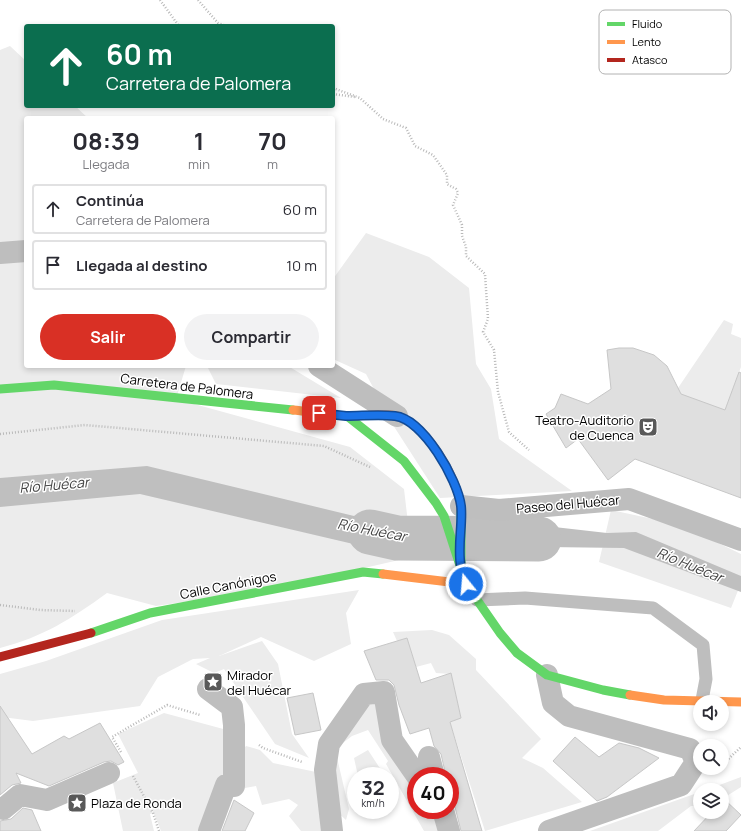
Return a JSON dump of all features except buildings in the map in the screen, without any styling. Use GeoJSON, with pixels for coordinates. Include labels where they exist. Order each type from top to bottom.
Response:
{"type":"FeatureCollection","features":[{"type":"Feature","properties":{"kind":"street"},"geometry":{"type":"LineString","coordinates":[[0,253],[24,251]]}},
{"type":"Feature","properties":{"kind":"street"},"geometry":{"type":"LineString","coordinates":[[322,368],[396,416],[408,421],[419,430],[442,459],[452,474],[460,565],[466,584],[500,633],[517,653],[547,675],[603,690],[664,700],[693,700]]}},
{"type":"Feature","properties":{"kind":"street","name":"Carretera de Palomera"},"geometry":{"type":"LineString","coordinates":[[0,389],[54,385],[95,388],[347,416]]}},
{"type":"Feature","properties":{"kind":"street"},"geometry":{"type":"LineString","coordinates":[[347,416],[396,416]]}},
{"type":"Feature","properties":{"kind":"street"},"geometry":{"type":"LineString","coordinates":[[347,416],[404,461],[436,503],[455,511]]}},
{"type":"Feature","properties":{"kind":"street","name":"Paseo del Huécar"},"geometry":{"type":"LineString","coordinates":[[455,511],[499,510],[629,499],[741,540]]}},
{"type":"Feature","properties":{"kind":"street"},"geometry":{"type":"LineString","coordinates":[[455,511],[460,565]]}},
{"type":"Feature","properties":{"kind":"street","name":"Calle Canónigos"},"geometry":{"type":"LineString","coordinates":[[0,657],[72,639],[150,613],[363,572],[466,584]]}},
{"type":"Feature","properties":{"kind":"street"},"geometry":{"type":"LineString","coordinates":[[547,675],[553,703],[569,716],[690,749],[696,762],[681,785],[549,831]]}},
{"type":"Feature","properties":{"kind":"street"},"geometry":{"type":"LineString","coordinates":[[208,689],[232,707],[234,725],[234,786],[226,785],[209,831]]}},
{"type":"Feature","properties":{"kind":"street"},"geometry":{"type":"LineString","coordinates":[[332,831],[325,770],[329,744],[364,694],[384,692],[392,740],[411,767]]}},
{"type":"Feature","properties":{"kind":"street"},"geometry":{"type":"LineString","coordinates":[[729,701],[741,702]]}},
{"type":"Feature","properties":{"kind":"street"},"geometry":{"type":"LineString","coordinates":[[0,808],[3,809],[20,795],[47,800],[109,774]]}},
{"type":"Feature","properties":{"kind":"street"},"geometry":{"type":"LineString","coordinates":[[446,819],[449,831]]}},
{"type":"Feature","properties":{"kind":"lane"},"geometry":{"type":"LineString","coordinates":[[477,600],[525,598],[653,608],[703,644],[706,679],[703,695]]}},
{"type":"Feature","properties":{"kind":"path"},"geometry":{"type":"LineString","coordinates":[[160,0],[178,24]]}},
{"type":"Feature","properties":{"kind":"path"},"geometry":{"type":"LineString","coordinates":[[198,0],[218,23],[221,24]]}},
{"type":"Feature","properties":{"kind":"path"},"geometry":{"type":"LineString","coordinates":[[335,89],[360,98],[383,119],[406,128],[415,146],[433,155],[447,174],[447,184],[456,189],[458,193],[453,205],[462,225],[462,236],[466,247],[466,256],[485,274],[488,319],[483,332],[494,350],[498,392],[509,432],[529,450]]}},
{"type":"Feature","properties":{"kind":"path"},"geometry":{"type":"LineString","coordinates":[[335,94],[360,98]]}},
{"type":"Feature","properties":{"kind":"path"},"geometry":{"type":"LineString","coordinates":[[0,434],[85,425],[324,446],[371,467]]}},
{"type":"Feature","properties":{"kind":"path"},"geometry":{"type":"LineString","coordinates":[[124,757],[112,737],[167,705]]}},
{"type":"Feature","properties":{"kind":"path"},"geometry":{"type":"LineString","coordinates":[[729,759],[741,748]]}},
{"type":"Feature","properties":{"kind":"path"},"geometry":{"type":"LineString","coordinates":[[133,775],[153,813],[159,831]]}},
{"type":"Feature","properties":{"kind":"shaded area"},"geometry":{"type":"Polygon","coordinates":[[[10,46],[24,59],[24,108],[77,108],[86,116],[24,116],[24,368],[185,368],[176,399],[350,447],[404,489],[412,557],[269,590],[156,606],[107,593],[69,619],[43,633],[0,648],[0,50],[10,46]]]}},
{"type":"Feature","properties":{"kind":"shaded area"},"geometry":{"type":"Polygon","coordinates":[[[366,233],[429,257],[469,288],[476,364],[491,389],[499,439],[572,491],[440,498],[393,425],[366,374],[335,360],[335,276],[366,233]]]}},
{"type":"Feature","properties":{"kind":"shaded area"},"geometry":{"type":"Polygon","coordinates":[[[724,320],[733,324],[731,334],[741,338],[741,367],[723,416],[686,411],[678,388],[724,320]]]}},
{"type":"Feature","properties":{"kind":"shaded area"},"geometry":{"type":"Polygon","coordinates":[[[208,368],[291,368],[341,398],[216,384],[208,368]]]}},
{"type":"Feature","properties":{"kind":"shaded area"},"geometry":{"type":"Polygon","coordinates":[[[611,510],[681,525],[741,554],[741,583],[731,608],[599,562],[611,510]]]}},
{"type":"Feature","properties":{"kind":"shaded area"},"geometry":{"type":"Polygon","coordinates":[[[359,590],[346,613],[351,644],[314,661],[261,637],[219,656],[262,641],[278,664],[292,734],[309,758],[275,744],[224,669],[214,673],[196,664],[210,658],[193,659],[158,677],[140,706],[33,721],[2,717],[0,719],[0,674],[46,661],[162,620],[359,590]]]}},
{"type":"Feature","properties":{"kind":"shaded area"},"geometry":{"type":"Polygon","coordinates":[[[432,630],[449,635],[476,659],[476,670],[541,739],[522,758],[543,768],[582,802],[485,831],[450,722],[461,718],[451,674],[436,673],[431,663],[416,667],[407,638],[397,641],[393,632],[432,630]]]}},
{"type":"Feature","properties":{"kind":"shaded area"},"geometry":{"type":"Polygon","coordinates":[[[364,694],[377,696],[407,767],[407,801],[399,787],[399,767],[388,767],[386,764],[388,761],[368,730],[352,736],[335,749],[347,800],[346,820],[335,810],[330,774],[333,743],[364,694]]]}},
{"type":"Feature","properties":{"kind":"shaded area"},"geometry":{"type":"Polygon","coordinates":[[[164,713],[227,730],[228,781],[207,831],[161,831],[147,796],[153,813],[150,814],[154,831],[123,831],[113,783],[138,773],[118,734],[164,713]]]}},
{"type":"Feature","properties":{"kind":"shaded area"},"geometry":{"type":"Polygon","coordinates":[[[246,746],[260,750],[273,763],[316,772],[324,831],[301,831],[289,816],[298,805],[289,799],[262,805],[256,786],[245,788],[240,753],[246,746]]]}},
{"type":"Feature","properties":{"kind":"shaded area"},"geometry":{"type":"Polygon","coordinates":[[[368,750],[379,767],[356,767],[354,758],[368,750]]]}},
{"type":"Feature","properties":{"kind":"shaded area"},"geometry":{"type":"Polygon","coordinates":[[[741,777],[741,787],[729,795],[729,783],[725,783],[741,777]]]}},
{"type":"Feature","properties":{"kind":"shaded area"},"geometry":{"type":"Polygon","coordinates":[[[693,794],[693,806],[658,831],[590,831],[693,794]]]}},
{"type":"Feature","properties":{"kind":"shaded area"},"geometry":{"type":"Polygon","coordinates":[[[417,819],[443,819],[446,831],[424,831],[417,819]]]}},
{"type":"Feature","properties":{"kind":"water"},"geometry":{"type":"Polygon","coordinates":[[[147,466],[383,523],[429,521],[433,553],[396,554],[140,494],[0,507],[0,478],[147,466]]]}},
{"type":"Feature","properties":{"kind":"water"},"geometry":{"type":"Polygon","coordinates":[[[476,518],[607,533],[636,532],[741,576],[741,592],[624,548],[477,546],[476,518]]]}},
{"type":"Feature","properties":{"kind":"waterway","name":"Río Huécar"},"geometry":{"type":"LineString","coordinates":[[370,532],[397,538],[539,539]]}},
{"type":"Feature","properties":{"kind":"traffic: fast"},"geometry":{"type":"LineString","coordinates":[[0,389],[54,385],[293,410]]}},
{"type":"Feature","properties":{"kind":"traffic: fast"},"geometry":{"type":"LineString","coordinates":[[347,416],[404,461],[436,503],[444,516],[466,584],[500,633],[517,653],[547,675],[603,690],[630,695]]}},
{"type":"Feature","properties":{"kind":"traffic: fast"},"geometry":{"type":"LineString","coordinates":[[461,511],[461,565]]}},
{"type":"Feature","properties":{"kind":"traffic: fast"},"geometry":{"type":"LineString","coordinates":[[91,633],[150,613],[363,572],[383,574]]}},
{"type":"Feature","properties":{"kind":"traffic: slow"},"geometry":{"type":"LineString","coordinates":[[293,410],[348,416],[392,415],[408,421],[430,442],[440,456],[455,485],[461,511]]}},
{"type":"Feature","properties":{"kind":"traffic: slow"},"geometry":{"type":"LineString","coordinates":[[383,574],[466,584]]}},
{"type":"Feature","properties":{"kind":"traffic: slow"},"geometry":{"type":"LineString","coordinates":[[630,695],[664,700],[741,702]]}},
{"type":"Feature","properties":{"kind":"traffic: jam"},"geometry":{"type":"LineString","coordinates":[[0,657],[91,633]]}},
{"type":"Feature","properties":{"kind":"place","name":"Teatro-Auditorio de Cuenca"},"geometry":{"type":"Point","coordinates":[648,427]}},
{"type":"Feature","properties":{"kind":"place","name":"Mirador del Huécar"},"geometry":{"type":"Point","coordinates":[213,682]}},
{"type":"Feature","properties":{"kind":"place","name":"Plaza de Ronda"},"geometry":{"type":"Point","coordinates":[77,803]}},
{"type":"Feature","properties":{"kind":"route"},"geometry":{"type":"LineString","coordinates":[[319,413],[347,416],[396,416],[408,421],[419,430],[452,474],[458,491],[461,506],[460,565],[466,584]]}}]}
